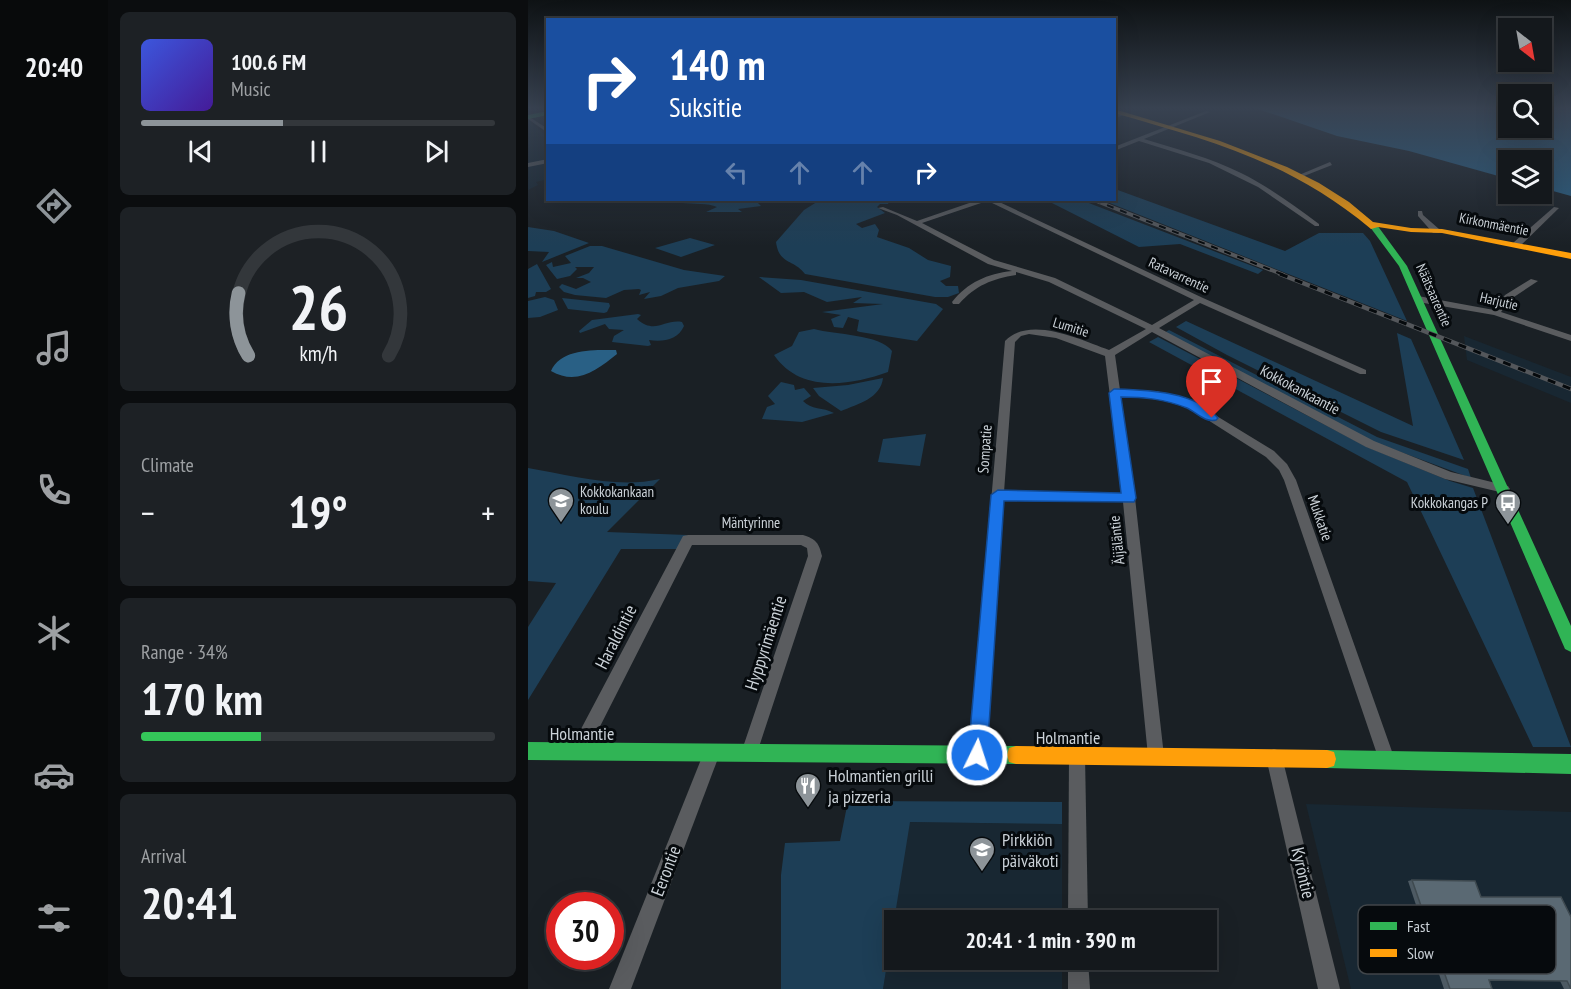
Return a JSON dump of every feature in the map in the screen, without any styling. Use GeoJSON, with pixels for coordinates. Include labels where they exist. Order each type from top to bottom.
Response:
{"type":"FeatureCollection","features":[{"type":"Feature","properties":{"kind":"street"},"geometry":{"type":"LineString","coordinates":[[1186,154],[1238,173],[1265,188],[1317,225]]}},
{"type":"Feature","properties":{"kind":"street","name":"Näätsaarentie"},"geometry":{"type":"LineString","coordinates":[[1251,154],[1302,175],[1345,201],[1384,235],[1403,266],[1571,644]]}},
{"type":"Feature","properties":{"kind":"street"},"geometry":{"type":"LineString","coordinates":[[528,165],[546,161]]}},
{"type":"Feature","properties":{"kind":"street"},"geometry":{"type":"LineString","coordinates":[[1302,175],[1330,164]]}},
{"type":"Feature","properties":{"kind":"street"},"geometry":{"type":"LineString","coordinates":[[916,223],[981,201]]}},
{"type":"Feature","properties":{"kind":"street","name":"Ratavarrentie"},"geometry":{"type":"LineString","coordinates":[[993,201],[1200,300],[1364,372]]}},
{"type":"Feature","properties":{"kind":"street","name":"Kokkokankaantie"},"geometry":{"type":"LineString","coordinates":[[881,208],[899,213],[991,262],[1061,284],[1153,329],[1370,444],[1449,476],[1504,489]]}},
{"type":"Feature","properties":{"kind":"street"},"geometry":{"type":"LineString","coordinates":[[1516,245],[1556,208]]}},
{"type":"Feature","properties":{"kind":"street"},"geometry":{"type":"LineString","coordinates":[[1420,212],[1420,215],[1436,231]]}},
{"type":"Feature","properties":{"kind":"street","name":"Kirkonmäentie"},"geometry":{"type":"LineString","coordinates":[[1374,224],[1411,230],[1436,231],[1571,256]]}},
{"type":"Feature","properties":{"kind":"street","name":"Kirkonmäentie"},"geometry":{"type":"LineString","coordinates":[[1384,235],[1411,230]]}},
{"type":"Feature","properties":{"kind":"street","name":"Kokkokankaantie"},"geometry":{"type":"LineString","coordinates":[[956,302],[966,289],[982,279],[1005,273],[1023,273]]}},
{"type":"Feature","properties":{"kind":"street"},"geometry":{"type":"LineString","coordinates":[[1496,312],[1508,297],[1534,281]]}},
{"type":"Feature","properties":{"kind":"street","name":"Harjutie"},"geometry":{"type":"LineString","coordinates":[[1418,299],[1496,312],[1571,338]]}},
{"type":"Feature","properties":{"kind":"street"},"geometry":{"type":"LineString","coordinates":[[1110,354],[1200,300]]}},
{"type":"Feature","properties":{"kind":"street","name":"Lumitie"},"geometry":{"type":"LineString","coordinates":[[1023,331],[1039,331],[1110,354]]}},
{"type":"Feature","properties":{"kind":"street","name":"Sompatie"},"geometry":{"type":"LineString","coordinates":[[977,755],[1010,341],[1023,331]]}},
{"type":"Feature","properties":{"kind":"street","name":"Äijäläntie"},"geometry":{"type":"LineString","coordinates":[[1110,354],[1129,498],[1156,756]]}},
{"type":"Feature","properties":{"kind":"street","name":"Mukkatie"},"geometry":{"type":"LineString","coordinates":[[1114,393],[1157,394],[1193,406],[1270,454],[1283,466],[1290,480],[1388,760]]}},
{"type":"Feature","properties":{"kind":"street"},"geometry":{"type":"LineString","coordinates":[[998,495],[1129,498]]}},
{"type":"Feature","properties":{"kind":"street","name":"Mäntyrinne"},"geometry":{"type":"LineString","coordinates":[[688,540],[803,540],[813,546]]}},
{"type":"Feature","properties":{"kind":"street","name":"Haraldintie"},"geometry":{"type":"LineString","coordinates":[[578,752],[688,540]]}},
{"type":"Feature","properties":{"kind":"street","name":"Hyppyrimäentie"},"geometry":{"type":"LineString","coordinates":[[750,753],[815,556],[813,546]]}},
{"type":"Feature","properties":{"kind":"street","name":"Holmantie"},"geometry":{"type":"LineString","coordinates":[[529,753],[1275,757],[1571,764]]}},
{"type":"Feature","properties":{"kind":"street","name":"Eerontie"},"geometry":{"type":"LineString","coordinates":[[620,989],[712,753]]}},
{"type":"Feature","properties":{"kind":"street"},"geometry":{"type":"LineString","coordinates":[[1077,756],[1078,910]]}},
{"type":"Feature","properties":{"kind":"street","name":"Kyröntie"},"geometry":{"type":"LineString","coordinates":[[1275,757],[1329,989]]}},
{"type":"Feature","properties":{"kind":"street"},"geometry":{"type":"LineString","coordinates":[[1078,970],[1078,989]]}},
{"type":"Feature","properties":{"kind":"shaded area"},"geometry":{"type":"Polygon","coordinates":[[[529,154],[546,154],[546,180],[536,182],[538,185],[528,190],[529,154]]]}},
{"type":"Feature","properties":{"kind":"shaded area"},"geometry":{"type":"Polygon","coordinates":[[[1420,154],[1498,154],[1498,176],[1420,154]]]}},
{"type":"Feature","properties":{"kind":"shaded area"},"geometry":{"type":"Polygon","coordinates":[[[1552,154],[1571,154],[1571,196],[1552,191],[1552,154]]]}},
{"type":"Feature","properties":{"kind":"shaded area"},"geometry":{"type":"Polygon","coordinates":[[[1116,189],[1285,251],[1319,233],[1363,233],[1370,241],[1407,321],[1105,201],[1116,201],[1116,189]]]}},
{"type":"Feature","properties":{"kind":"shaded area"},"geometry":{"type":"Polygon","coordinates":[[[683,201],[777,201],[758,203],[761,206],[738,209],[742,212],[706,212],[717,207],[682,203],[683,201]]]}},
{"type":"Feature","properties":{"kind":"shaded area"},"geometry":{"type":"Polygon","coordinates":[[[818,201],[890,201],[888,204],[880,204],[877,207],[885,213],[856,224],[862,228],[875,224],[879,230],[877,237],[909,248],[928,260],[951,266],[950,277],[940,281],[946,286],[958,286],[959,293],[948,297],[935,297],[805,274],[780,255],[776,242],[804,210],[818,201]]]}},
{"type":"Feature","properties":{"kind":"shaded area"},"geometry":{"type":"Polygon","coordinates":[[[1048,201],[1084,201],[1263,270],[1258,274],[1180,244],[1139,247],[1048,201]]]}},
{"type":"Feature","properties":{"kind":"shaded area"},"geometry":{"type":"Polygon","coordinates":[[[528,227],[554,231],[589,243],[542,262],[549,252],[528,251],[528,227]]]}},
{"type":"Feature","properties":{"kind":"shaded area"},"geometry":{"type":"Polygon","coordinates":[[[690,238],[715,245],[681,257],[655,248],[690,238]]]}},
{"type":"Feature","properties":{"kind":"shaded area"},"geometry":{"type":"Polygon","coordinates":[[[590,246],[602,246],[684,270],[725,276],[719,281],[678,288],[661,296],[644,299],[650,292],[639,295],[641,290],[639,289],[624,290],[606,298],[564,292],[559,287],[562,284],[576,289],[591,282],[583,278],[576,278],[589,273],[594,267],[575,267],[577,269],[570,276],[557,279],[546,265],[552,262],[553,267],[571,263],[565,256],[590,246]]]}},
{"type":"Feature","properties":{"kind":"shaded area"},"geometry":{"type":"Polygon","coordinates":[[[537,264],[551,289],[546,292],[536,292],[535,296],[528,298],[528,269],[537,264]]]}},
{"type":"Feature","properties":{"kind":"shaded area"},"geometry":{"type":"Polygon","coordinates":[[[759,277],[801,280],[936,304],[943,309],[917,341],[860,332],[857,331],[859,320],[848,317],[843,328],[834,327],[831,319],[841,315],[822,312],[883,304],[853,303],[862,297],[827,302],[804,292],[781,293],[759,277]]]}},
{"type":"Feature","properties":{"kind":"shaded area"},"geometry":{"type":"Polygon","coordinates":[[[545,297],[554,300],[558,310],[540,317],[528,318],[528,301],[545,297]]]}},
{"type":"Feature","properties":{"kind":"shaded area"},"geometry":{"type":"Polygon","coordinates":[[[562,298],[609,303],[610,306],[604,313],[568,309],[562,298]]]}},
{"type":"Feature","properties":{"kind":"shaded area"},"geometry":{"type":"Polygon","coordinates":[[[641,315],[637,319],[649,326],[682,322],[684,326],[674,337],[660,341],[649,340],[651,345],[648,346],[612,342],[614,336],[624,330],[609,329],[605,324],[580,333],[579,331],[592,320],[641,315]]]}},
{"type":"Feature","properties":{"kind":"shaded area"},"geometry":{"type":"Polygon","coordinates":[[[1186,321],[1413,426],[1397,333],[1411,339],[1464,460],[1381,432],[1227,355],[1176,327],[1186,321]]]}},
{"type":"Feature","properties":{"kind":"shaded area"},"geometry":{"type":"Polygon","coordinates":[[[814,329],[868,338],[886,345],[892,351],[888,372],[842,383],[811,381],[797,376],[774,355],[792,346],[799,332],[814,329]]]}},
{"type":"Feature","properties":{"kind":"shaded area"},"geometry":{"type":"Polygon","coordinates":[[[1169,330],[1377,437],[1468,469],[1471,478],[1371,441],[1164,333],[1169,330]]]}},
{"type":"Feature","properties":{"kind":"shaded area"},"geometry":{"type":"Polygon","coordinates":[[[1464,336],[1571,377],[1571,403],[1467,360],[1464,336]]]}},
{"type":"Feature","properties":{"kind":"shaded area"},"geometry":{"type":"Polygon","coordinates":[[[1158,337],[1367,447],[1473,488],[1571,747],[1533,747],[1407,482],[1149,342],[1158,337]]]}},
{"type":"Feature","properties":{"kind":"shaded area"},"geometry":{"type":"Polygon","coordinates":[[[616,350],[617,354],[602,366],[586,374],[569,377],[551,371],[556,363],[570,354],[616,350]]]}},
{"type":"Feature","properties":{"kind":"shaded area"},"geometry":{"type":"Polygon","coordinates":[[[883,378],[878,391],[873,395],[841,411],[819,396],[813,388],[848,385],[883,378]]]}},
{"type":"Feature","properties":{"kind":"shaded area"},"geometry":{"type":"Polygon","coordinates":[[[781,382],[794,385],[795,390],[804,388],[811,396],[803,401],[806,404],[834,413],[802,422],[762,419],[767,407],[775,404],[768,396],[781,382]]]}},
{"type":"Feature","properties":{"kind":"shaded area"},"geometry":{"type":"Polygon","coordinates":[[[926,434],[920,466],[878,462],[883,439],[926,434]]]}},
{"type":"Feature","properties":{"kind":"shaded area"},"geometry":{"type":"Polygon","coordinates":[[[528,468],[611,482],[644,482],[660,479],[607,532],[687,535],[680,549],[621,549],[528,700],[528,627],[556,583],[528,581],[528,468]]]}},
{"type":"Feature","properties":{"kind":"shaded area"},"geometry":{"type":"Polygon","coordinates":[[[848,801],[1062,802],[1062,824],[910,822],[896,910],[884,910],[884,970],[886,970],[883,989],[781,989],[781,875],[785,843],[840,841],[848,801]]]}},
{"type":"Feature","properties":{"kind":"shaded area"},"geometry":{"type":"Polygon","coordinates":[[[1306,804],[1571,812],[1571,989],[1351,989],[1306,804]]]}},
{"type":"Feature","properties":{"kind":"shaded area","name":"Pirkkiön päiväkoti"},"geometry":{"type":"Polygon","coordinates":[[[909,822],[1062,824],[1062,910],[895,910],[909,822]]]}},
{"type":"Feature","properties":{"kind":"shaded area","name":"Pirkkiön päiväkoti"},"geometry":{"type":"Polygon","coordinates":[[[886,970],[1062,970],[1062,989],[883,989],[886,970]]]}},
{"type":"Feature","properties":{"kind":"building"},"geometry":{"type":"Polygon","coordinates":[[[1412,880],[1475,881],[1481,897],[1561,897],[1571,917],[1571,989],[1567,981],[1489,980],[1492,989],[1450,989],[1445,974],[1556,974],[1556,905],[1421,905],[1412,880]]]}},
{"type":"Feature","properties":{"kind":"railway"},"geometry":{"type":"LineString","coordinates":[[1097,201],[1284,275]]}},
{"type":"Feature","properties":{"kind":"railway"},"geometry":{"type":"LineString","coordinates":[[1280,274],[1571,389]]}},
{"type":"Feature","properties":{"kind":"traffic: fast"},"geometry":{"type":"LineString","coordinates":[[1374,227],[1403,266],[1571,644]]}},
{"type":"Feature","properties":{"kind":"traffic: fast"},"geometry":{"type":"LineString","coordinates":[[528,751],[1016,755]]}},
{"type":"Feature","properties":{"kind":"traffic: fast"},"geometry":{"type":"LineString","coordinates":[[1327,759],[1571,764]]}},
{"type":"Feature","properties":{"kind":"traffic: slow"},"geometry":{"type":"LineString","coordinates":[[1252,154],[1316,184],[1346,204],[1374,227]]}},
{"type":"Feature","properties":{"kind":"traffic: slow"},"geometry":{"type":"LineString","coordinates":[[1374,224],[1411,230],[1442,231],[1571,256]]}},
{"type":"Feature","properties":{"kind":"traffic: slow"},"geometry":{"type":"LineString","coordinates":[[1016,755],[1327,759]]}},
{"type":"Feature","properties":{"kind":"place","name":"Kokkokankaan koulu"},"geometry":{"type":"Point","coordinates":[561,524]}},
{"type":"Feature","properties":{"kind":"place","name":"Kokkokangas P"},"geometry":{"type":"Point","coordinates":[1508,526]}},
{"type":"Feature","properties":{"kind":"place","name":"Holmantien grilli ja pizzeria"},"geometry":{"type":"Point","coordinates":[808,809]}},
{"type":"Feature","properties":{"kind":"place","name":"Pirkkiön päiväkoti"},"geometry":{"type":"Point","coordinates":[982,873]}},
{"type":"Feature","properties":{"kind":"route"},"geometry":{"type":"LineString","coordinates":[[977,755],[998,495],[1129,498],[1114,393],[1157,394],[1193,406],[1212,418]]}}]}
